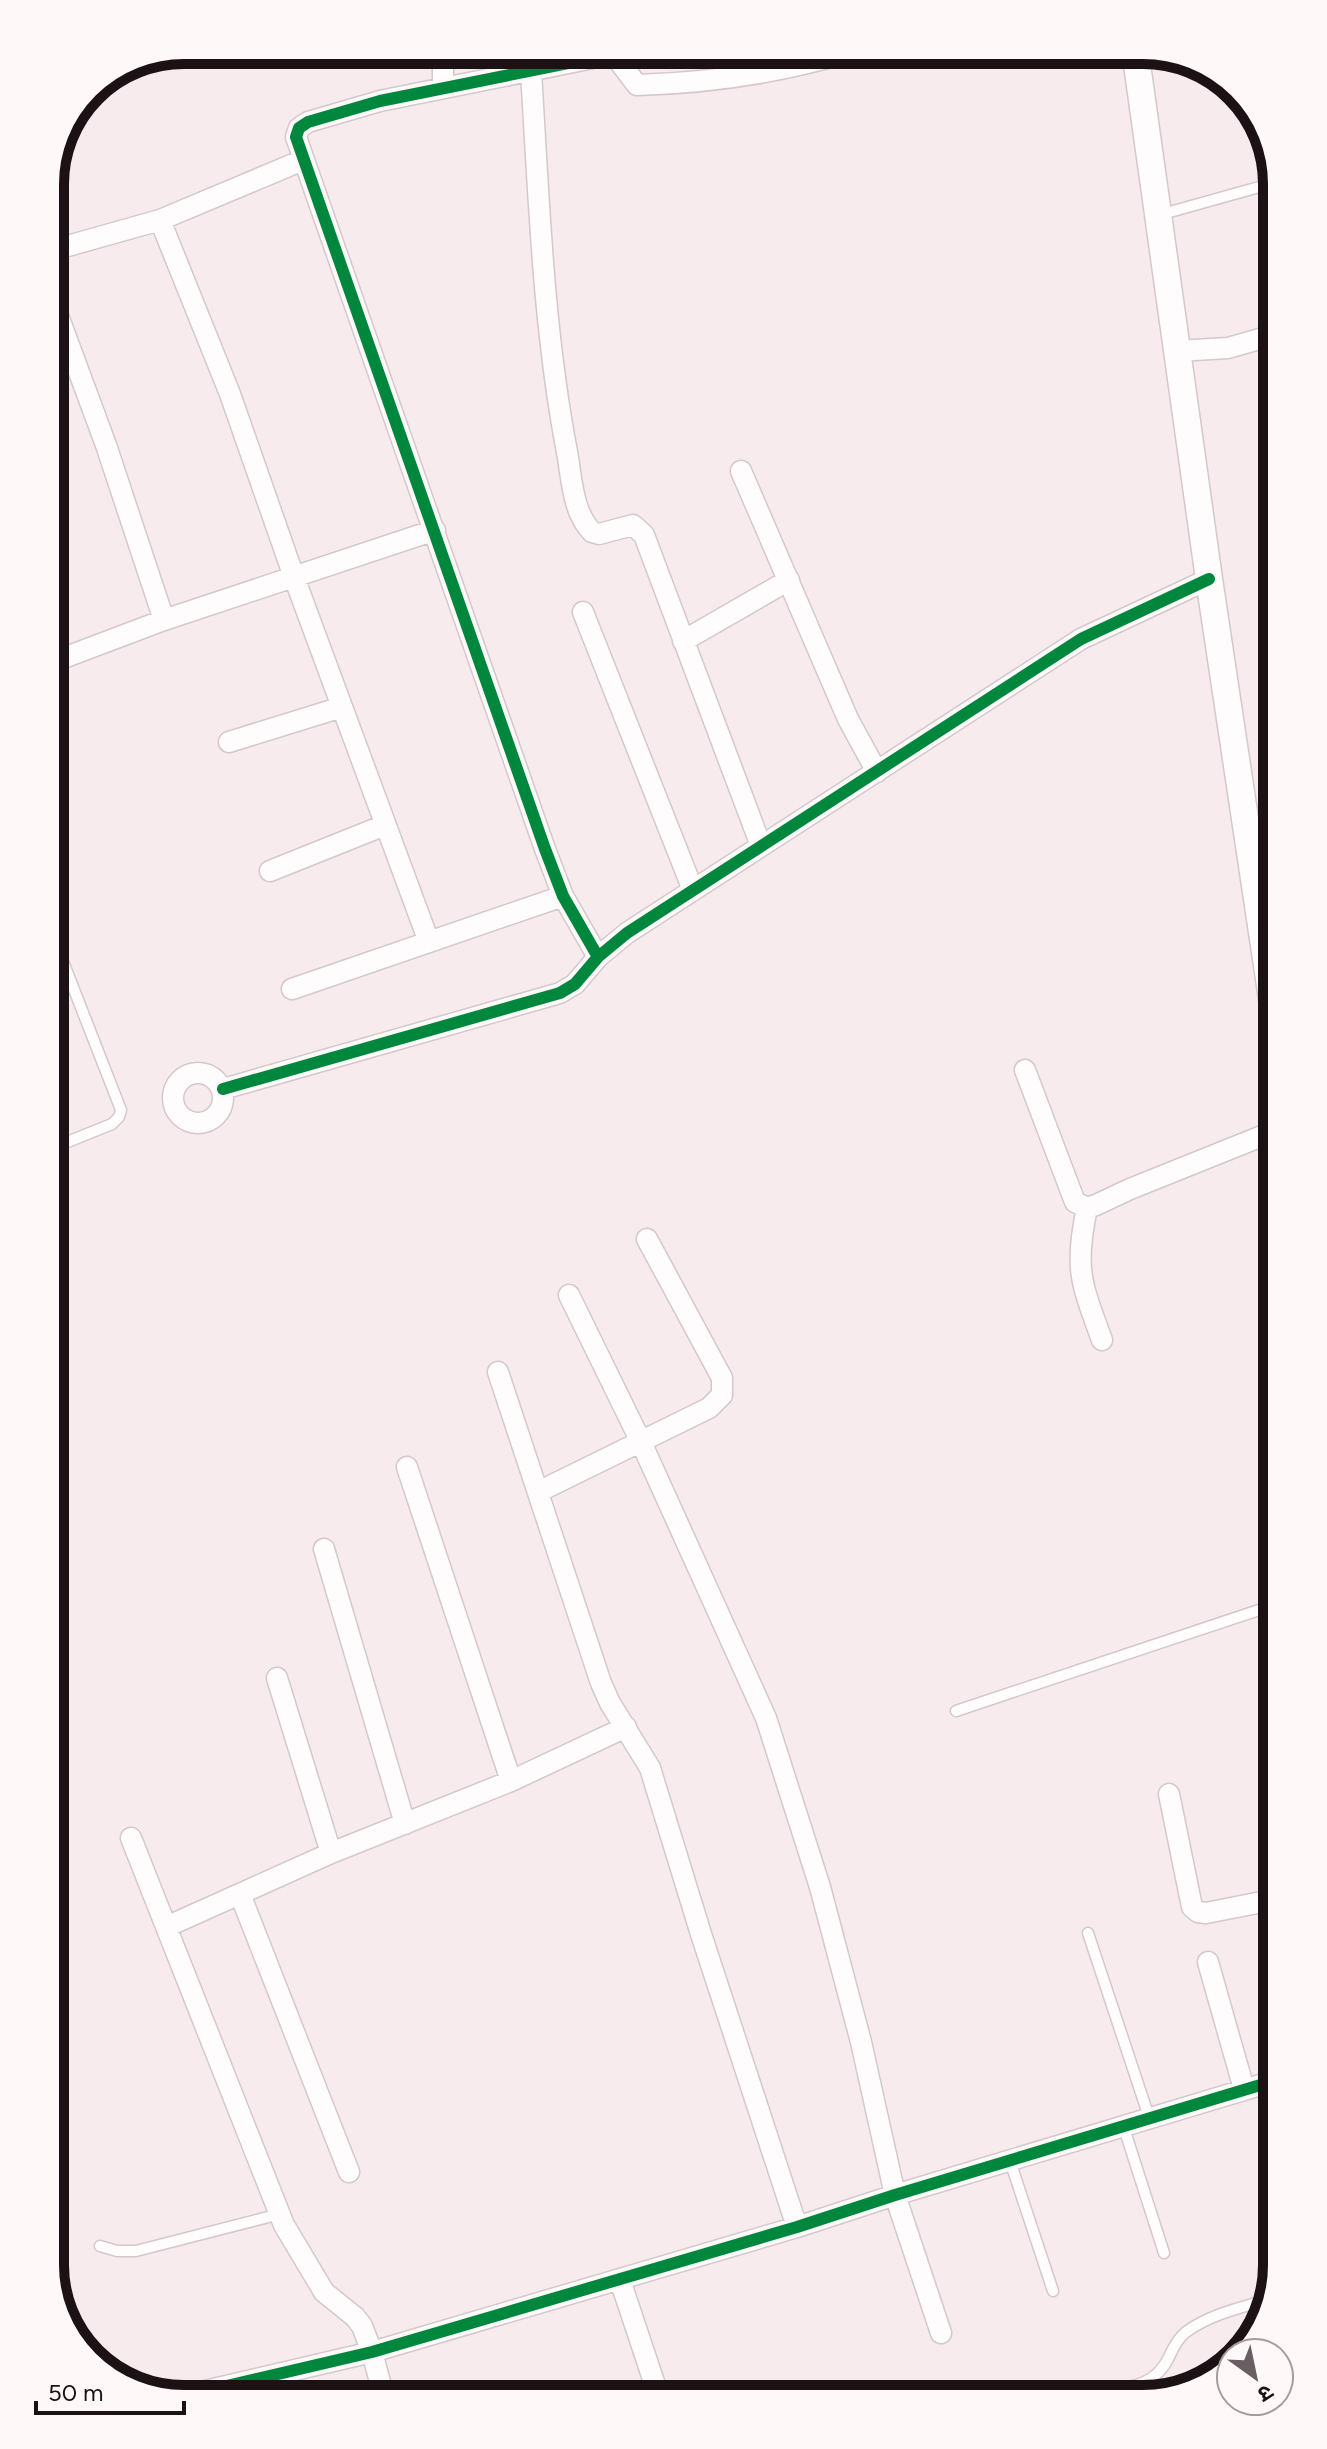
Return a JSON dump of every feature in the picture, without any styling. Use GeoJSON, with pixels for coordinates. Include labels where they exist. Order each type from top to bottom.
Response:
{"type":"FeatureCollection","features":[{"type":"Feature","properties":{"kind":"street"},"geometry":{"type":"LineString","coordinates":[[443,64],[443,87]]}},
{"type":"Feature","properties":{"kind":"street"},"geometry":{"type":"LineString","coordinates":[[556,64],[531,72],[380,101],[308,122],[299,128],[296,137],[563,896],[598,957]]}},
{"type":"Feature","properties":{"kind":"street"},"geometry":{"type":"LineString","coordinates":[[621,64],[637,85],[689,82],[800,64]]}},
{"type":"Feature","properties":{"kind":"street"},"geometry":{"type":"LineString","coordinates":[[1137,64],[1209,579],[1263,896]]}},
{"type":"Feature","properties":{"kind":"street"},"geometry":{"type":"LineString","coordinates":[[531,72],[547,315],[558,407],[577,507],[592,532],[599,534],[633,525],[639,528],[761,846]]}},
{"type":"Feature","properties":{"kind":"street"},"geometry":{"type":"LineString","coordinates":[[64,247],[160,220],[303,160]]}},
{"type":"Feature","properties":{"kind":"street"},"geometry":{"type":"LineString","coordinates":[[160,220],[230,394],[429,942]]}},
{"type":"Feature","properties":{"kind":"street"},"geometry":{"type":"LineString","coordinates":[[64,332],[106,445],[164,620]]}},
{"type":"Feature","properties":{"kind":"street"},"geometry":{"type":"LineString","coordinates":[[1178,351],[1228,348],[1263,338]]}},
{"type":"Feature","properties":{"kind":"street"},"geometry":{"type":"LineString","coordinates":[[741,471],[848,719],[877,772]]}},
{"type":"Feature","properties":{"kind":"street"},"geometry":{"type":"LineString","coordinates":[[64,658],[164,620],[435,530]]}},
{"type":"Feature","properties":{"kind":"street"},"geometry":{"type":"LineString","coordinates":[[223,1089],[560,993],[575,984],[598,957],[627,933],[1081,639],[1209,579]]}},
{"type":"Feature","properties":{"kind":"street"},"geometry":{"type":"LineString","coordinates":[[683,641],[789,580]]}},
{"type":"Feature","properties":{"kind":"street"},"geometry":{"type":"LineString","coordinates":[[583,612],[693,890]]}},
{"type":"Feature","properties":{"kind":"street"},"geometry":{"type":"LineString","coordinates":[[229,742],[342,707]]}},
{"type":"Feature","properties":{"kind":"street"},"geometry":{"type":"LineString","coordinates":[[270,871],[385,825]]}},
{"type":"Feature","properties":{"kind":"street"},"geometry":{"type":"LineString","coordinates":[[292,989],[563,896]]}},
{"type":"Feature","properties":{"kind":"street"},"geometry":{"type":"LineString","coordinates":[[1025,1070],[1075,1202],[1087,1208],[1263,1136]]}},
{"type":"Feature","properties":{"kind":"street"},"geometry":{"type":"LineString","coordinates":[[1087,1208],[1079,1244],[1079,1269],[1102,1340]]}},
{"type":"Feature","properties":{"kind":"street"},"geometry":{"type":"LineString","coordinates":[[538,1492],[709,1408],[722,1395],[722,1378],[647,1239]]}},
{"type":"Feature","properties":{"kind":"street"},"geometry":{"type":"LineString","coordinates":[[569,1295],[641,1442],[753,1686],[783,1765],[841,1965],[895,2195],[941,2333]]}},
{"type":"Feature","properties":{"kind":"street"},"geometry":{"type":"LineString","coordinates":[[498,1372],[601,1683],[650,1768],[797,2227]]}},
{"type":"Feature","properties":{"kind":"street"},"geometry":{"type":"LineString","coordinates":[[407,1467],[511,1781]]}},
{"type":"Feature","properties":{"kind":"street"},"geometry":{"type":"LineString","coordinates":[[324,1549],[405,1824]]}},
{"type":"Feature","properties":{"kind":"street"},"geometry":{"type":"LineString","coordinates":[[277,1678],[331,1853]]}},
{"type":"Feature","properties":{"kind":"street"},"geometry":{"type":"LineString","coordinates":[[166,1927],[331,1853],[511,1781],[626,1727]]}},
{"type":"Feature","properties":{"kind":"street"},"geometry":{"type":"LineString","coordinates":[[1169,1794],[1192,1907],[1206,1913],[1263,1902]]}},
{"type":"Feature","properties":{"kind":"street"},"geometry":{"type":"LineString","coordinates":[[131,1838],[280,2214],[295,2246],[324,2292],[355,2317],[372,2352],[381,2385]]}},
{"type":"Feature","properties":{"kind":"street"},"geometry":{"type":"LineString","coordinates":[[240,1894],[349,2172]]}},
{"type":"Feature","properties":{"kind":"street"},"geometry":{"type":"LineString","coordinates":[[1208,1962],[1244,2089]]}},
{"type":"Feature","properties":{"kind":"street"},"geometry":{"type":"LineString","coordinates":[[231,2385],[372,2352],[620,2280],[1263,2084]]}},
{"type":"Feature","properties":{"kind":"street"},"geometry":{"type":"LineString","coordinates":[[620,2280],[655,2385]]}},
{"type":"Feature","properties":{"kind":"lane"},"geometry":{"type":"LineString","coordinates":[[1158,216],[1263,186]]}},
{"type":"Feature","properties":{"kind":"lane"},"geometry":{"type":"LineString","coordinates":[[64,964],[121,1110],[112,1124],[64,1143]]}},
{"type":"Feature","properties":{"kind":"lane"},"geometry":{"type":"LineString","coordinates":[[956,1711],[1263,1609]]}},
{"type":"Feature","properties":{"kind":"lane"},"geometry":{"type":"LineString","coordinates":[[1088,1933],[1149,2117]]}},
{"type":"Feature","properties":{"kind":"lane"},"geometry":{"type":"LineString","coordinates":[[1123,2125],[1164,2253]]}},
{"type":"Feature","properties":{"kind":"lane"},"geometry":{"type":"LineString","coordinates":[[1010,2161],[1053,2291]]}},
{"type":"Feature","properties":{"kind":"lane"},"geometry":{"type":"LineString","coordinates":[[100,2246],[117,2251],[136,2251],[280,2214]]}},
{"type":"Feature","properties":{"kind":"lane"},"geometry":{"type":"LineString","coordinates":[[1140,2385],[1163,2370],[1183,2334],[1201,2322],[1257,2303]]}},
{"type":"Feature","properties":{"kind":"lane"},"geometry":{"type":"LineString","coordinates":[[1155,2378],[1160,2384]]}},
{"type":"Feature","properties":{"kind":"cycle path"},"geometry":{"type":"LineString","coordinates":[[563,64],[380,101],[308,122],[299,128],[296,137],[545,849],[563,896],[598,957]]}},
{"type":"Feature","properties":{"kind":"cycle path"},"geometry":{"type":"LineString","coordinates":[[223,1089],[560,993],[575,984],[598,957],[627,933],[1081,639],[1209,579]]}},
{"type":"Feature","properties":{"kind":"cycle path"},"geometry":{"type":"LineString","coordinates":[[231,2385],[372,2352],[797,2227],[1263,2084]]}}]}
